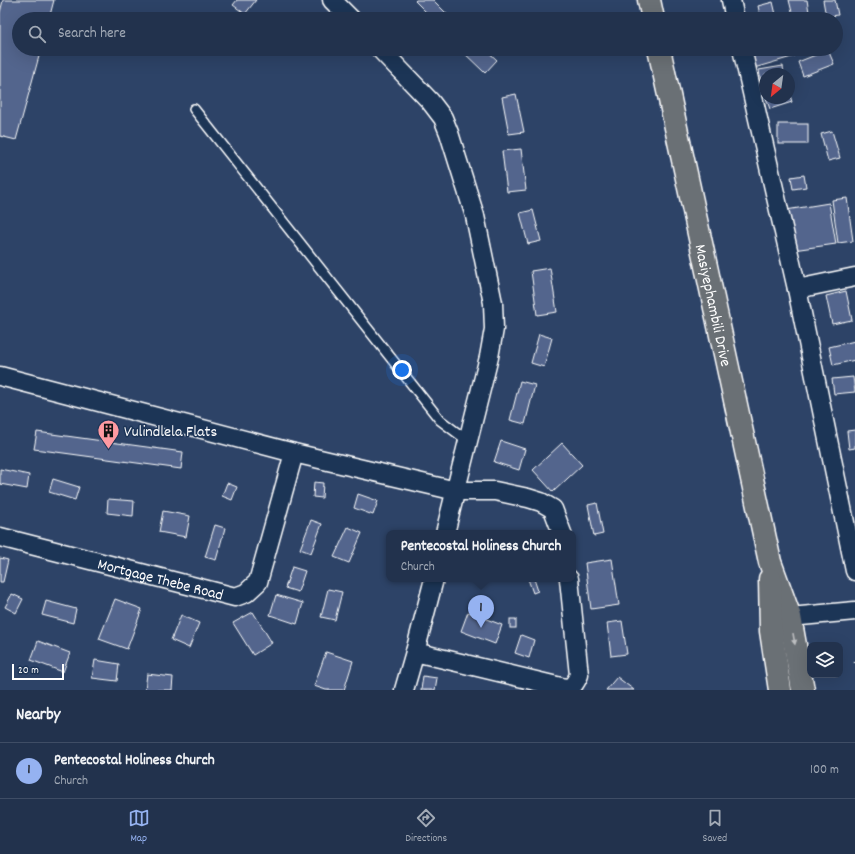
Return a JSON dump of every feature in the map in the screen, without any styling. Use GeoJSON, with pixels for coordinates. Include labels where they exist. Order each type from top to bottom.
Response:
{"type":"FeatureCollection","features":[{"type":"Feature","properties":{"kind":"main road"},"geometry":{"type":"LineString","coordinates":[[649,0],[652,12]]}},
{"type":"Feature","properties":{"kind":"main road","name":"Masiyephambili Drive"},"geometry":{"type":"LineString","coordinates":[[661,56],[770,562],[790,617],[803,690]]}},
{"type":"Feature","properties":{"kind":"main road","name":"Masiyephambili Drive"},"geometry":{"type":"LineString","coordinates":[[770,562],[771,631],[780,690]]}},
{"type":"Feature","properties":{"kind":"street"},"geometry":{"type":"LineString","coordinates":[[332,0],[344,12]]}},
{"type":"Feature","properties":{"kind":"street"},"geometry":{"type":"LineString","coordinates":[[731,0],[734,12]]}},
{"type":"Feature","properties":{"kind":"street"},"geometry":{"type":"LineString","coordinates":[[387,56],[430,101],[443,118],[475,216],[493,303],[494,329],[490,357],[446,530]]}},
{"type":"Feature","properties":{"kind":"street"},"geometry":{"type":"LineString","coordinates":[[744,56],[797,289],[855,571]]}},
{"type":"Feature","properties":{"kind":"street"},"geometry":{"type":"LineString","coordinates":[[797,289],[855,277]]}},
{"type":"Feature","properties":{"kind":"street"},"geometry":{"type":"LineString","coordinates":[[0,376],[294,453],[456,491],[495,491],[528,498],[541,502],[553,509],[561,530]]}},
{"type":"Feature","properties":{"kind":"street","name":"Mortgage Thebe Road"},"geometry":{"type":"LineString","coordinates":[[0,537],[235,597],[246,593],[258,582],[294,453]]}},
{"type":"Feature","properties":{"kind":"street"},"geometry":{"type":"LineString","coordinates":[[404,690],[433,582]]}},
{"type":"Feature","properties":{"kind":"street"},"geometry":{"type":"LineString","coordinates":[[415,652],[565,688],[570,687],[574,684],[579,675],[569,582]]}},
{"type":"Feature","properties":{"kind":"street"},"geometry":{"type":"LineString","coordinates":[[790,617],[855,611]]}},
{"type":"Feature","properties":{"kind":"lane"},"geometry":{"type":"LineString","coordinates":[[194,109],[440,420],[468,441]]}},
{"type":"Feature","properties":{"kind":"building"},"geometry":{"type":"Polygon","coordinates":[[[3,0],[54,0],[51,12],[12,12],[12,56],[39,56],[16,140],[0,136],[0,13],[3,0]]]}},
{"type":"Feature","properties":{"kind":"building"},"geometry":{"type":"Polygon","coordinates":[[[237,0],[256,0],[247,12],[242,12],[233,5],[237,0]]]}},
{"type":"Feature","properties":{"kind":"building"},"geometry":{"type":"Polygon","coordinates":[[[433,0],[445,12],[426,12],[415,1],[433,0]]]}},
{"type":"Feature","properties":{"kind":"building"},"geometry":{"type":"Polygon","coordinates":[[[789,0],[807,0],[809,12],[792,12],[789,0]]]}},
{"type":"Feature","properties":{"kind":"building"},"geometry":{"type":"Polygon","coordinates":[[[823,0],[835,0],[837,12],[825,12],[823,0]]]}},
{"type":"Feature","properties":{"kind":"building"},"geometry":{"type":"Polygon","coordinates":[[[773,2],[775,12],[759,12],[758,6],[773,2]]]}},
{"type":"Feature","properties":{"kind":"building"},"geometry":{"type":"Polygon","coordinates":[[[467,56],[493,56],[497,60],[485,73],[467,56]]]}},
{"type":"Feature","properties":{"kind":"building"},"geometry":{"type":"Polygon","coordinates":[[[751,56],[795,56],[754,68],[751,56]]]}},
{"type":"Feature","properties":{"kind":"building"},"geometry":{"type":"Polygon","coordinates":[[[813,56],[831,56],[834,64],[803,76],[798,62],[813,56]]]}},
{"type":"Feature","properties":{"kind":"building"},"geometry":{"type":"Polygon","coordinates":[[[783,66],[783,68],[771,68],[783,66]]]}},
{"type":"Feature","properties":{"kind":"building"},"geometry":{"type":"Polygon","coordinates":[[[516,94],[524,132],[509,134],[502,97],[516,94]]]}},
{"type":"Feature","properties":{"kind":"building"},"geometry":{"type":"Polygon","coordinates":[[[768,104],[786,104],[770,109],[768,104]]]}},
{"type":"Feature","properties":{"kind":"building"},"geometry":{"type":"Polygon","coordinates":[[[778,124],[808,124],[808,144],[778,144],[778,124]]]}},
{"type":"Feature","properties":{"kind":"building"},"geometry":{"type":"Polygon","coordinates":[[[832,131],[840,158],[828,161],[821,134],[832,131]]]}},
{"type":"Feature","properties":{"kind":"building"},"geometry":{"type":"Polygon","coordinates":[[[521,149],[526,190],[507,192],[502,151],[521,149]]]}},
{"type":"Feature","properties":{"kind":"building"},"geometry":{"type":"Polygon","coordinates":[[[804,175],[806,187],[793,189],[791,177],[804,175]]]}},
{"type":"Feature","properties":{"kind":"building"},"geometry":{"type":"Polygon","coordinates":[[[847,198],[853,241],[838,243],[832,200],[847,198]]]}},
{"type":"Feature","properties":{"kind":"building"},"geometry":{"type":"Polygon","coordinates":[[[829,203],[836,244],[793,250],[786,210],[829,203]]]}},
{"type":"Feature","properties":{"kind":"building"},"geometry":{"type":"Polygon","coordinates":[[[533,210],[541,241],[528,244],[520,213],[533,210]]]}},
{"type":"Feature","properties":{"kind":"building"},"geometry":{"type":"Polygon","coordinates":[[[550,268],[557,312],[537,315],[531,271],[550,268]]]}},
{"type":"Feature","properties":{"kind":"building"},"geometry":{"type":"Polygon","coordinates":[[[846,291],[852,320],[832,324],[826,296],[846,291]]]}},
{"type":"Feature","properties":{"kind":"building"},"geometry":{"type":"Polygon","coordinates":[[[539,334],[552,338],[544,367],[531,363],[539,334]]]}},
{"type":"Feature","properties":{"kind":"building"},"geometry":{"type":"Polygon","coordinates":[[[855,341],[855,360],[833,365],[829,347],[855,341]]]}},
{"type":"Feature","properties":{"kind":"building"},"geometry":{"type":"Polygon","coordinates":[[[853,377],[855,392],[834,394],[832,379],[853,377]]]}},
{"type":"Feature","properties":{"kind":"building"},"geometry":{"type":"Polygon","coordinates":[[[520,381],[535,385],[525,424],[510,420],[520,381]]]}},
{"type":"Feature","properties":{"kind":"building"},"geometry":{"type":"Polygon","coordinates":[[[855,430],[855,448],[849,449],[847,431],[855,430]]]}},
{"type":"Feature","properties":{"kind":"building","name":"Vulindlela Flats"},"geometry":{"type":"Polygon","coordinates":[[[37,432],[183,452],[181,469],[34,449],[37,432]]]}},
{"type":"Feature","properties":{"kind":"building"},"geometry":{"type":"Polygon","coordinates":[[[501,441],[525,449],[519,470],[494,462],[501,441]]]}},
{"type":"Feature","properties":{"kind":"building"},"geometry":{"type":"Polygon","coordinates":[[[562,443],[582,465],[553,492],[533,470],[562,443]]]}},
{"type":"Feature","properties":{"kind":"building"},"geometry":{"type":"Polygon","coordinates":[[[0,469],[29,475],[27,489],[0,484],[0,469]]]}},
{"type":"Feature","properties":{"kind":"building"},"geometry":{"type":"Polygon","coordinates":[[[53,479],[79,487],[75,500],[49,492],[53,479]]]}},
{"type":"Feature","properties":{"kind":"building"},"geometry":{"type":"Polygon","coordinates":[[[314,482],[323,483],[322,498],[313,497],[314,482]]]}},
{"type":"Feature","properties":{"kind":"building"},"geometry":{"type":"Polygon","coordinates":[[[227,483],[237,487],[232,500],[222,496],[227,483]]]}},
{"type":"Feature","properties":{"kind":"building"},"geometry":{"type":"Polygon","coordinates":[[[358,494],[378,501],[373,515],[354,508],[358,494]]]}},
{"type":"Feature","properties":{"kind":"building"},"geometry":{"type":"Polygon","coordinates":[[[108,499],[134,501],[133,516],[107,513],[108,499]]]}},
{"type":"Feature","properties":{"kind":"building"},"geometry":{"type":"Polygon","coordinates":[[[597,503],[603,534],[594,536],[588,505],[597,503]]]}},
{"type":"Feature","properties":{"kind":"building"},"geometry":{"type":"Polygon","coordinates":[[[163,511],[190,516],[186,537],[159,532],[163,511]]]}},
{"type":"Feature","properties":{"kind":"building"},"geometry":{"type":"Polygon","coordinates":[[[311,520],[322,524],[311,553],[300,549],[311,520]]]}},
{"type":"Feature","properties":{"kind":"building"},"geometry":{"type":"Polygon","coordinates":[[[215,525],[225,528],[216,560],[205,557],[215,525]]]}},
{"type":"Feature","properties":{"kind":"building"},"geometry":{"type":"Polygon","coordinates":[[[348,527],[362,533],[349,563],[334,557],[348,527]]]}},
{"type":"Feature","properties":{"kind":"building"},"geometry":{"type":"Polygon","coordinates":[[[0,558],[8,560],[3,582],[0,582],[0,558]]]}},
{"type":"Feature","properties":{"kind":"building"},"geometry":{"type":"Polygon","coordinates":[[[612,559],[619,605],[591,609],[585,563],[612,559]]]}},
{"type":"Feature","properties":{"kind":"building"},"geometry":{"type":"Polygon","coordinates":[[[292,567],[305,571],[298,592],[285,588],[292,567]]]}},
{"type":"Feature","properties":{"kind":"building"},"geometry":{"type":"Polygon","coordinates":[[[529,582],[535,582],[538,591],[533,593],[529,582]]]}},
{"type":"Feature","properties":{"kind":"building"},"geometry":{"type":"Polygon","coordinates":[[[328,589],[342,592],[335,620],[321,617],[328,589]]]}},
{"type":"Feature","properties":{"kind":"building"},"geometry":{"type":"Polygon","coordinates":[[[12,594],[23,599],[16,613],[5,607],[12,594]]]}},
{"type":"Feature","properties":{"kind":"building"},"geometry":{"type":"Polygon","coordinates":[[[276,595],[303,603],[297,624],[270,615],[276,595]]]}},
{"type":"Feature","properties":{"kind":"building"},"geometry":{"type":"Polygon","coordinates":[[[115,599],[142,609],[127,649],[99,639],[115,599]]]}},
{"type":"Feature","properties":{"kind":"building"},"geometry":{"type":"Polygon","coordinates":[[[46,601],[76,609],[73,623],[42,615],[46,601]]]}},
{"type":"Feature","properties":{"kind":"building"},"geometry":{"type":"Polygon","coordinates":[[[253,612],[272,643],[253,655],[233,623],[253,612]]]}},
{"type":"Feature","properties":{"kind":"building"},"geometry":{"type":"Polygon","coordinates":[[[468,612],[502,625],[495,644],[461,631],[468,612]]]}},
{"type":"Feature","properties":{"kind":"building"},"geometry":{"type":"Polygon","coordinates":[[[181,615],[199,623],[189,648],[171,640],[181,615]]]}},
{"type":"Feature","properties":{"kind":"building"},"geometry":{"type":"Polygon","coordinates":[[[510,619],[516,619],[516,628],[510,628],[510,619]]]}},
{"type":"Feature","properties":{"kind":"building"},"geometry":{"type":"Polygon","coordinates":[[[622,621],[627,654],[611,656],[607,623],[622,621]]]}},
{"type":"Feature","properties":{"kind":"building"},"geometry":{"type":"Polygon","coordinates":[[[521,635],[534,640],[529,658],[515,653],[521,635]]]}},
{"type":"Feature","properties":{"kind":"building"},"geometry":{"type":"Polygon","coordinates":[[[38,641],[70,653],[63,672],[31,660],[38,641]]]}},
{"type":"Feature","properties":{"kind":"building"},"geometry":{"type":"Polygon","coordinates":[[[326,652],[353,661],[344,690],[326,690],[314,686],[326,652]]]}},
{"type":"Feature","properties":{"kind":"building"},"geometry":{"type":"Polygon","coordinates":[[[95,660],[119,664],[117,681],[92,678],[95,660]]]}},
{"type":"Feature","properties":{"kind":"building"},"geometry":{"type":"Polygon","coordinates":[[[147,674],[173,677],[172,690],[145,690],[147,674]]]}},
{"type":"Feature","properties":{"kind":"building"},"geometry":{"type":"Polygon","coordinates":[[[423,676],[437,678],[435,690],[421,690],[423,676]]]}},
{"type":"Feature","properties":{"kind":"building"},"geometry":{"type":"Polygon","coordinates":[[[617,677],[634,690],[606,690],[617,677]]]}},
{"type":"Feature","properties":{"kind":"place","name":"Vulindlela Flats"},"geometry":{"type":"Point","coordinates":[109,450]}},
{"type":"Feature","properties":{"kind":"place","name":"Pentecostal Holiness Church"},"geometry":{"type":"Point","coordinates":[481,628]}}]}
